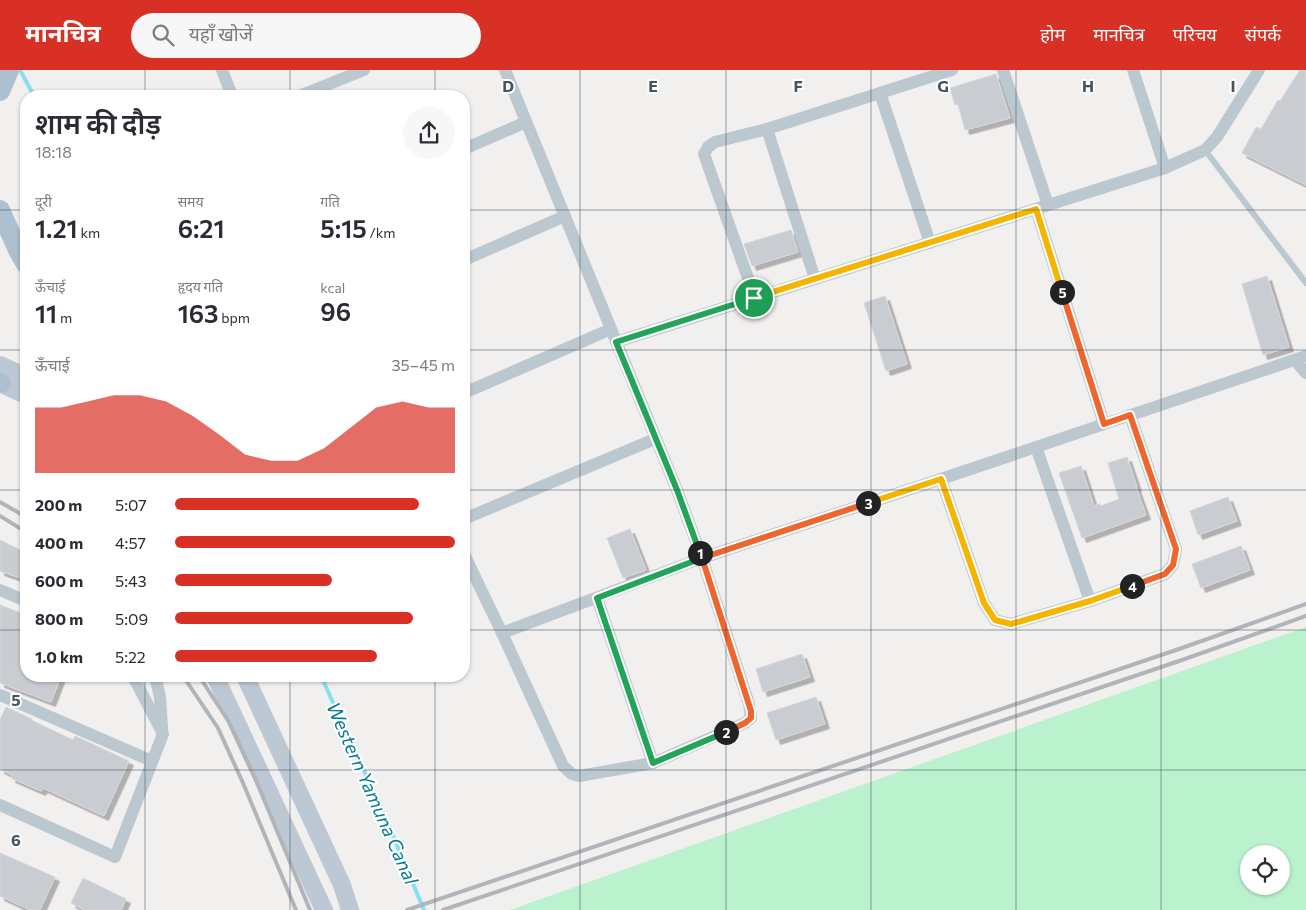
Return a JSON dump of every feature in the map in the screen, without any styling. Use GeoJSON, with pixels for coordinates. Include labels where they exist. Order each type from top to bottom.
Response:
{"type":"FeatureCollection","features":[{"type":"Feature","properties":{"kind":"main road"},"geometry":{"type":"LineString","coordinates":[[0,91],[9,70]]}},
{"type":"Feature","properties":{"kind":"main road"},"geometry":{"type":"LineString","coordinates":[[0,210],[20,254]]}},
{"type":"Feature","properties":{"kind":"main road"},"geometry":{"type":"LineString","coordinates":[[0,365],[20,374]]}},
{"type":"Feature","properties":{"kind":"main road"},"geometry":{"type":"LineString","coordinates":[[0,383],[20,392]]}},
{"type":"Feature","properties":{"kind":"main road"},"geometry":{"type":"LineString","coordinates":[[217,682],[324,910]]}},
{"type":"Feature","properties":{"kind":"main road"},"geometry":{"type":"LineString","coordinates":[[248,682],[342,886],[350,910]]}},
{"type":"Feature","properties":{"kind":"street"},"geometry":{"type":"LineString","coordinates":[[222,70],[230,90]]}},
{"type":"Feature","properties":{"kind":"street"},"geometry":{"type":"LineString","coordinates":[[314,90],[364,70]]}},
{"type":"Feature","properties":{"kind":"street"},"geometry":{"type":"LineString","coordinates":[[470,566],[563,766],[572,774],[580,776],[653,763],[745,723],[751,718],[749,704],[702,558],[677,490],[505,70]]}},
{"type":"Feature","properties":{"kind":"street"},"geometry":{"type":"LineString","coordinates":[[754,298],[704,154],[708,147],[715,142],[766,129],[880,93],[934,73],[952,70]]}},
{"type":"Feature","properties":{"kind":"street"},"geometry":{"type":"LineString","coordinates":[[1003,70],[1104,424]]}},
{"type":"Feature","properties":{"kind":"street"},"geometry":{"type":"LineString","coordinates":[[1133,70],[1164,168]]}},
{"type":"Feature","properties":{"kind":"street"},"geometry":{"type":"LineString","coordinates":[[616,342],[1164,168],[1205,150],[1217,138],[1258,70]]}},
{"type":"Feature","properties":{"kind":"street"},"geometry":{"type":"LineString","coordinates":[[880,93],[930,243]]}},
{"type":"Feature","properties":{"kind":"street"},"geometry":{"type":"LineString","coordinates":[[470,146],[526,122]]}},
{"type":"Feature","properties":{"kind":"street"},"geometry":{"type":"LineString","coordinates":[[766,129],[815,279]]}},
{"type":"Feature","properties":{"kind":"street"},"geometry":{"type":"LineString","coordinates":[[470,257],[565,216]]}},
{"type":"Feature","properties":{"kind":"street"},"geometry":{"type":"LineString","coordinates":[[470,390],[611,329]]}},
{"type":"Feature","properties":{"kind":"street"},"geometry":{"type":"LineString","coordinates":[[502,633],[702,558],[1300,358],[1306,373]]}},
{"type":"Feature","properties":{"kind":"street"},"geometry":{"type":"LineString","coordinates":[[941,479],[984,603],[995,620],[1011,624],[1090,601],[1165,574],[1173,565],[1176,549],[1130,415]]}},
{"type":"Feature","properties":{"kind":"street"},"geometry":{"type":"LineString","coordinates":[[470,516],[655,439]]}},
{"type":"Feature","properties":{"kind":"street"},"geometry":{"type":"LineString","coordinates":[[1036,447],[1090,601]]}},
{"type":"Feature","properties":{"kind":"street"},"geometry":{"type":"LineString","coordinates":[[0,590],[20,598]]}},
{"type":"Feature","properties":{"kind":"street"},"geometry":{"type":"LineString","coordinates":[[597,598],[653,763]]}},
{"type":"Feature","properties":{"kind":"street"},"geometry":{"type":"LineString","coordinates":[[136,682],[163,734]]}},
{"type":"Feature","properties":{"kind":"street"},"geometry":{"type":"LineString","coordinates":[[0,806],[115,857],[163,734],[160,697],[156,682]]}},
{"type":"Feature","properties":{"kind":"street"},"geometry":{"type":"LineString","coordinates":[[0,695],[152,761]]}},
{"type":"Feature","properties":{"kind":"lane"},"geometry":{"type":"LineString","coordinates":[[1205,150],[1306,284]]}},
{"type":"Feature","properties":{"kind":"green space"},"geometry":{"type":"Polygon","coordinates":[[[1306,627],[1306,910],[510,910],[1306,627]]]}},
{"type":"Feature","properties":{"kind":"building"},"geometry":{"type":"Polygon","coordinates":[[[1300,70],[1306,70],[1306,185],[1242,153],[1256,127],[1261,129],[1278,100],[1280,101],[1300,70]]]}},
{"type":"Feature","properties":{"kind":"building"},"geometry":{"type":"Polygon","coordinates":[[[996,74],[1010,118],[965,130],[958,104],[955,105],[950,88],[996,74]]]}},
{"type":"Feature","properties":{"kind":"building"},"geometry":{"type":"Polygon","coordinates":[[[791,230],[798,252],[752,266],[744,244],[791,230]]]}},
{"type":"Feature","properties":{"kind":"building"},"geometry":{"type":"Polygon","coordinates":[[[1267,276],[1289,347],[1263,355],[1242,284],[1267,276]]]}},
{"type":"Feature","properties":{"kind":"building"},"geometry":{"type":"Polygon","coordinates":[[[885,296],[907,364],[886,371],[864,303],[885,296]]]}},
{"type":"Feature","properties":{"kind":"building"},"geometry":{"type":"Polygon","coordinates":[[[1127,457],[1146,515],[1082,538],[1059,473],[1081,466],[1094,506],[1100,504],[1101,506],[1119,499],[1108,463],[1127,457]]]}},
{"type":"Feature","properties":{"kind":"building"},"geometry":{"type":"Polygon","coordinates":[[[1228,497],[1237,521],[1198,535],[1190,511],[1228,497]]]}},
{"type":"Feature","properties":{"kind":"building"},"geometry":{"type":"Polygon","coordinates":[[[630,529],[646,570],[623,578],[607,538],[630,529]]]}},
{"type":"Feature","properties":{"kind":"building"},"geometry":{"type":"Polygon","coordinates":[[[0,540],[20,550],[20,578],[0,571],[0,540]]]}},
{"type":"Feature","properties":{"kind":"building"},"geometry":{"type":"Polygon","coordinates":[[[1241,546],[1250,570],[1201,588],[1192,564],[1241,546]]]}},
{"type":"Feature","properties":{"kind":"building"},"geometry":{"type":"Polygon","coordinates":[[[0,605],[20,613],[20,682],[59,682],[51,702],[0,683],[0,605]]]}},
{"type":"Feature","properties":{"kind":"building"},"geometry":{"type":"Polygon","coordinates":[[[802,654],[810,677],[763,692],[756,669],[802,654]]]}},
{"type":"Feature","properties":{"kind":"building"},"geometry":{"type":"Polygon","coordinates":[[[816,697],[825,724],[776,740],[767,713],[816,697]]]}},
{"type":"Feature","properties":{"kind":"building"},"geometry":{"type":"Polygon","coordinates":[[[6,707],[73,740],[75,736],[129,761],[104,816],[43,788],[41,791],[11,778],[12,775],[0,769],[0,720],[6,707]]]}},
{"type":"Feature","properties":{"kind":"building"},"geometry":{"type":"Polygon","coordinates":[[[0,853],[55,877],[40,910],[30,910],[0,896],[0,853]]]}},
{"type":"Feature","properties":{"kind":"building"},"geometry":{"type":"Polygon","coordinates":[[[83,878],[126,899],[121,910],[85,910],[71,903],[83,878]]]}},
{"type":"Feature","properties":{"kind":"waterway","name":"Western Yamuna Canal"},"geometry":{"type":"LineString","coordinates":[[20,70],[31,90]]}},
{"type":"Feature","properties":{"kind":"waterway","name":"Western Yamuna Canal"},"geometry":{"type":"LineString","coordinates":[[324,682],[386,819],[424,910]]}},
{"type":"Feature","properties":{"kind":"railway"},"geometry":{"type":"LineString","coordinates":[[0,502],[20,514]]}},
{"type":"Feature","properties":{"kind":"railway"},"geometry":{"type":"LineString","coordinates":[[0,516],[20,528]]}},
{"type":"Feature","properties":{"kind":"railway"},"geometry":{"type":"LineString","coordinates":[[407,910],[1179,649],[1306,604]]}},
{"type":"Feature","properties":{"kind":"railway"},"geometry":{"type":"LineString","coordinates":[[443,910],[1182,660],[1306,616]]}},
{"type":"Feature","properties":{"kind":"railway"},"geometry":{"type":"LineString","coordinates":[[187,682],[218,728],[296,910]]}},
{"type":"Feature","properties":{"kind":"railway"},"geometry":{"type":"LineString","coordinates":[[203,682],[229,722],[255,778],[310,910]]}},
{"type":"Feature","properties":{"kind":"route"},"geometry":{"type":"LineString","coordinates":[[754,298],[616,342],[677,490],[702,558],[597,598],[653,763],[745,723],[751,718],[749,704],[702,558],[941,479],[984,603],[995,620],[1011,624],[1090,601],[1165,574],[1173,565],[1176,549],[1130,415],[1104,424],[1036,209],[754,298]]}}]}
